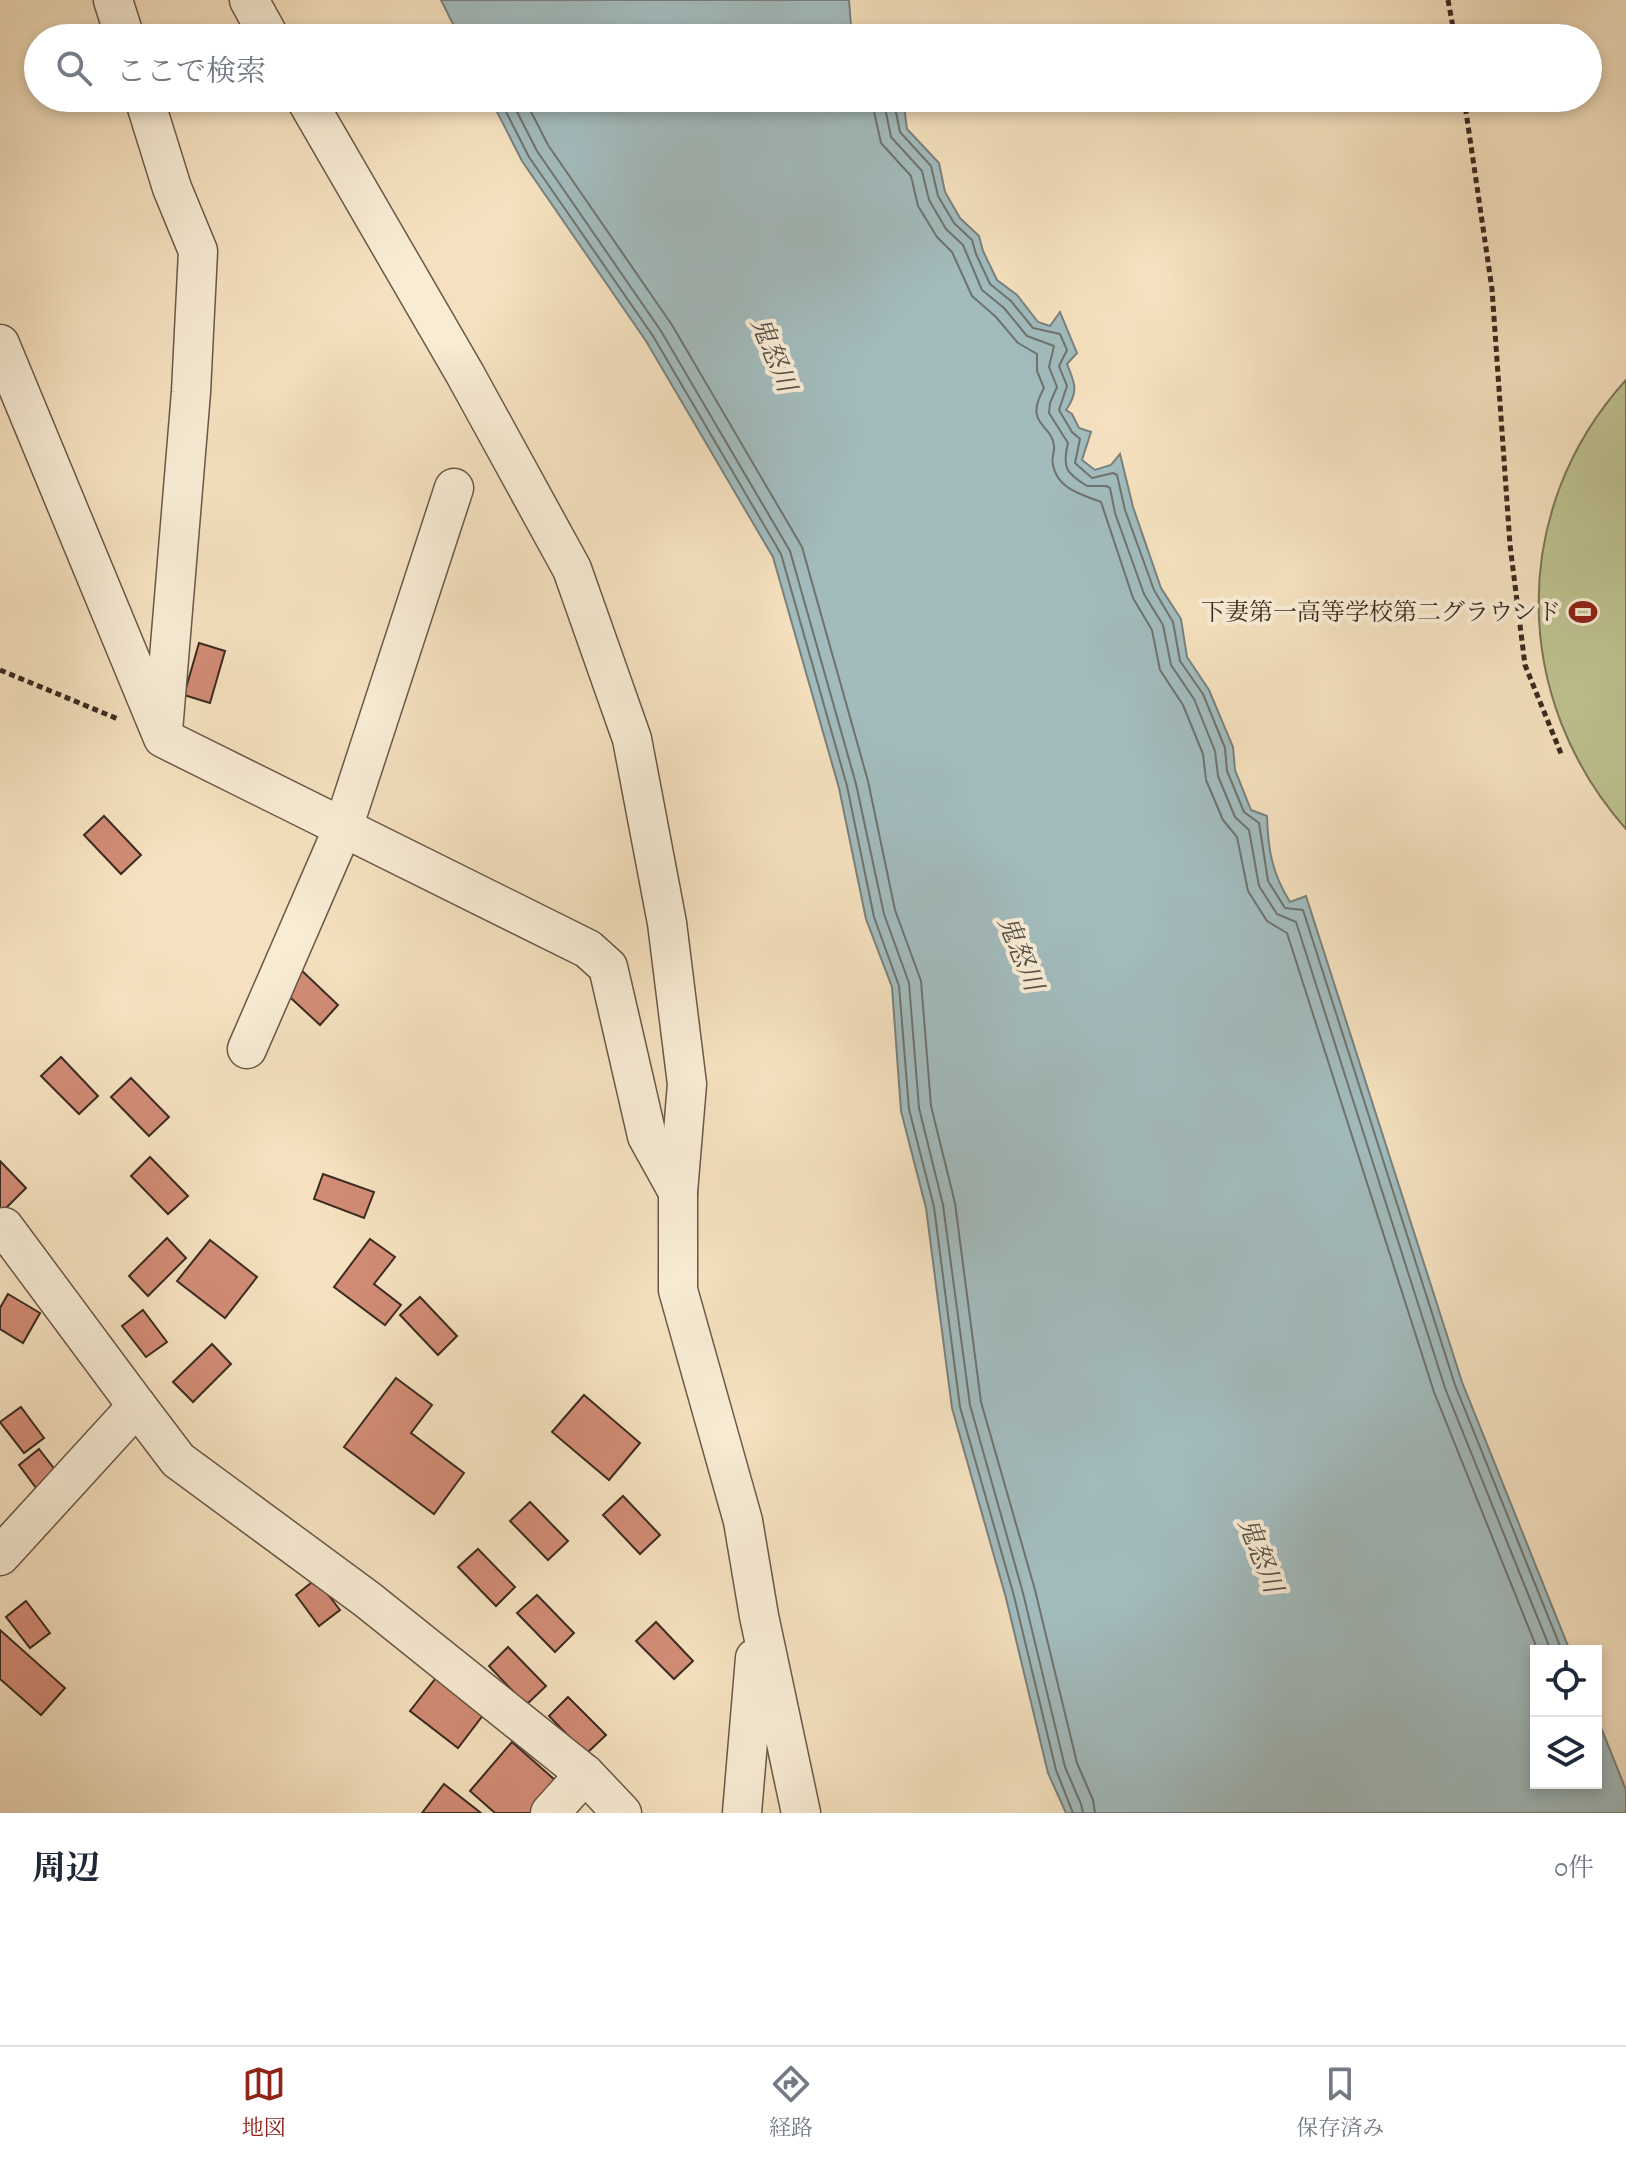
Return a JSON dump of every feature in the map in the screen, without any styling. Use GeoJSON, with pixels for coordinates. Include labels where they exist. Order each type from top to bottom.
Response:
{"type":"FeatureCollection","features":[{"type":"Feature","properties":{"kind":"street"},"geometry":{"type":"LineString","coordinates":[[113,0],[121,24]]}},
{"type":"Feature","properties":{"kind":"street"},"geometry":{"type":"LineString","coordinates":[[249,0],[262,24]]}},
{"type":"Feature","properties":{"kind":"street"},"geometry":{"type":"LineString","coordinates":[[148,112],[172,188],[198,251],[191,392],[163,738]]}},
{"type":"Feature","properties":{"kind":"street"},"geometry":{"type":"LineString","coordinates":[[313,112],[465,374],[572,569],[632,739],[667,923],[687,1084],[678,1192],[678,1290],[743,1521],[759,1616],[801,1813]]}},
{"type":"Feature","properties":{"kind":"street"},"geometry":{"type":"LineString","coordinates":[[0,344],[163,738],[588,949],[608,967],[647,1136],[678,1192]]}},
{"type":"Feature","properties":{"kind":"street"},"geometry":{"type":"LineString","coordinates":[[247,1049],[343,828],[454,488]]}},
{"type":"Feature","properties":{"kind":"street"},"geometry":{"type":"LineString","coordinates":[[0,1231],[4,1227],[178,1460],[368,1600],[585,1774],[622,1813]]}},
{"type":"Feature","properties":{"kind":"street"},"geometry":{"type":"LineString","coordinates":[[0,1556],[137,1406]]}},
{"type":"Feature","properties":{"kind":"street"},"geometry":{"type":"LineString","coordinates":[[742,1813],[759,1616]]}},
{"type":"Feature","properties":{"kind":"street"},"geometry":{"type":"LineString","coordinates":[[550,1813],[585,1774]]}},
{"type":"Feature","properties":{"kind":"path"},"geometry":{"type":"LineString","coordinates":[[1448,0],[1452,24]]}},
{"type":"Feature","properties":{"kind":"path"},"geometry":{"type":"LineString","coordinates":[[1466,112],[1492,289],[1510,545],[1525,665],[1562,756]]}},
{"type":"Feature","properties":{"kind":"path"},"geometry":{"type":"LineString","coordinates":[[0,670],[163,738]]}},
{"type":"Feature","properties":{"kind":"green space","name":"下妻第一高等学校第二グラウンド"},"geometry":{"type":"Polygon","coordinates":[[[1626,380],[1626,829],[1588,778],[1561,722],[1544,664],[1539,604],[1544,545],[1560,487],[1587,431],[1626,380]]]}},
{"type":"Feature","properties":{"kind":"water"},"geometry":{"type":"Polygon","coordinates":[[[441,0],[849,0],[851,24],[453,24],[441,0]]]}},
{"type":"Feature","properties":{"kind":"water","name":"鬼怒川"},"geometry":{"type":"Polygon","coordinates":[[[497,112],[905,112],[907,129],[939,163],[945,192],[960,218],[979,236],[997,280],[1017,295],[1038,322],[1050,326],[1060,312],[1077,353],[1067,364],[1074,387],[1073,398],[1066,410],[1072,414],[1079,428],[1091,432],[1082,460],[1095,470],[1111,465],[1120,454],[1133,507],[1161,588],[1181,619],[1187,657],[1209,690],[1233,747],[1235,770],[1251,810],[1267,816],[1270,851],[1279,881],[1290,902],[1306,896],[1462,1382],[1568,1645],[1530,1645],[1530,1789],[1602,1789],[1602,1730],[1626,1790],[1626,1813],[1066,1813],[1048,1773],[1006,1598],[952,1408],[926,1208],[901,1111],[892,987],[866,919],[839,788],[773,557],[646,341],[522,161],[497,112]]]}},
{"type":"Feature","properties":{"kind":"building"},"geometry":{"type":"Polygon","coordinates":[[[199,643],[225,651],[210,703],[184,695],[199,643]]]}},
{"type":"Feature","properties":{"kind":"building"},"geometry":{"type":"Polygon","coordinates":[[[104,816],[141,855],[121,874],[84,835],[104,816]]]}},
{"type":"Feature","properties":{"kind":"building"},"geometry":{"type":"Polygon","coordinates":[[[299,968],[338,1005],[320,1025],[280,988],[299,968]]]}},
{"type":"Feature","properties":{"kind":"building"},"geometry":{"type":"Polygon","coordinates":[[[61,1057],[98,1096],[79,1114],[41,1076],[61,1057]]]}},
{"type":"Feature","properties":{"kind":"building"},"geometry":{"type":"Polygon","coordinates":[[[131,1078],[169,1117],[149,1136],[111,1097],[131,1078]]]}},
{"type":"Feature","properties":{"kind":"building"},"geometry":{"type":"Polygon","coordinates":[[[150,1157],[188,1196],[168,1214],[131,1176],[150,1157]]]}},
{"type":"Feature","properties":{"kind":"building"},"geometry":{"type":"Polygon","coordinates":[[[0,1161],[26,1188],[0,1214],[0,1161]]]}},
{"type":"Feature","properties":{"kind":"building"},"geometry":{"type":"Polygon","coordinates":[[[323,1174],[374,1192],[364,1218],[314,1199],[323,1174]]]}},
{"type":"Feature","properties":{"kind":"building"},"geometry":{"type":"Polygon","coordinates":[[[167,1238],[186,1258],[148,1296],[129,1276],[167,1238]]]}},
{"type":"Feature","properties":{"kind":"building"},"geometry":{"type":"Polygon","coordinates":[[[370,1239],[395,1257],[374,1284],[401,1305],[385,1325],[334,1287],[370,1239]]]}},
{"type":"Feature","properties":{"kind":"building"},"geometry":{"type":"Polygon","coordinates":[[[210,1240],[257,1277],[225,1318],[177,1281],[210,1240]]]}},
{"type":"Feature","properties":{"kind":"building"},"geometry":{"type":"Polygon","coordinates":[[[8,1294],[40,1313],[23,1343],[0,1329],[0,1308],[8,1294]]]}},
{"type":"Feature","properties":{"kind":"building"},"geometry":{"type":"Polygon","coordinates":[[[420,1297],[457,1336],[438,1355],[400,1315],[420,1297]]]}},
{"type":"Feature","properties":{"kind":"building"},"geometry":{"type":"Polygon","coordinates":[[[143,1310],[167,1342],[146,1357],[122,1326],[143,1310]]]}},
{"type":"Feature","properties":{"kind":"building"},"geometry":{"type":"Polygon","coordinates":[[[212,1344],[231,1364],[193,1402],[173,1382],[212,1344]]]}},
{"type":"Feature","properties":{"kind":"building"},"geometry":{"type":"Polygon","coordinates":[[[396,1378],[432,1405],[411,1433],[464,1473],[434,1514],[344,1447],[396,1378]]]}},
{"type":"Feature","properties":{"kind":"building"},"geometry":{"type":"Polygon","coordinates":[[[584,1395],[640,1443],[609,1480],[552,1432],[584,1395]]]}},
{"type":"Feature","properties":{"kind":"building"},"geometry":{"type":"Polygon","coordinates":[[[21,1407],[44,1438],[24,1453],[0,1422],[21,1407]]]}},
{"type":"Feature","properties":{"kind":"building"},"geometry":{"type":"Polygon","coordinates":[[[39,1449],[63,1480],[42,1496],[19,1465],[39,1449]]]}},
{"type":"Feature","properties":{"kind":"building"},"geometry":{"type":"Polygon","coordinates":[[[623,1496],[660,1535],[640,1554],[603,1515],[623,1496]]]}},
{"type":"Feature","properties":{"kind":"building"},"geometry":{"type":"Polygon","coordinates":[[[530,1502],[568,1541],[548,1560],[510,1521],[530,1502]]]}},
{"type":"Feature","properties":{"kind":"building"},"geometry":{"type":"Polygon","coordinates":[[[478,1549],[515,1587],[496,1606],[458,1567],[478,1549]]]}},
{"type":"Feature","properties":{"kind":"building"},"geometry":{"type":"Polygon","coordinates":[[[316,1579],[340,1610],[319,1626],[296,1595],[316,1579]]]}},
{"type":"Feature","properties":{"kind":"building"},"geometry":{"type":"Polygon","coordinates":[[[537,1595],[574,1633],[555,1652],[517,1613],[537,1595]]]}},
{"type":"Feature","properties":{"kind":"building"},"geometry":{"type":"Polygon","coordinates":[[[26,1601],[50,1633],[30,1648],[6,1617],[26,1601]]]}},
{"type":"Feature","properties":{"kind":"building"},"geometry":{"type":"Polygon","coordinates":[[[656,1622],[693,1661],[674,1679],[636,1641],[656,1622]]]}},
{"type":"Feature","properties":{"kind":"building"},"geometry":{"type":"Polygon","coordinates":[[[0,1630],[65,1688],[41,1715],[0,1679],[0,1630]]]}},
{"type":"Feature","properties":{"kind":"building"},"geometry":{"type":"Polygon","coordinates":[[[508,1647],[546,1686],[526,1705],[489,1666],[508,1647]]]}},
{"type":"Feature","properties":{"kind":"building"},"geometry":{"type":"Polygon","coordinates":[[[443,1669],[490,1706],[458,1748],[410,1711],[443,1669]]]}},
{"type":"Feature","properties":{"kind":"building"},"geometry":{"type":"Polygon","coordinates":[[[568,1697],[606,1735],[586,1754],[549,1716],[568,1697]]]}},
{"type":"Feature","properties":{"kind":"building"},"geometry":{"type":"Polygon","coordinates":[[[512,1742],[564,1788],[542,1813],[495,1813],[470,1791],[512,1742]]]}},
{"type":"Feature","properties":{"kind":"building"},"geometry":{"type":"Polygon","coordinates":[[[444,1784],[481,1813],[422,1813],[444,1784]]]}},
{"type":"Feature","properties":{"kind":"place","name":"下妻第一高等学校第二グラウンド"},"geometry":{"type":"Point","coordinates":[1583,612]}}]}
